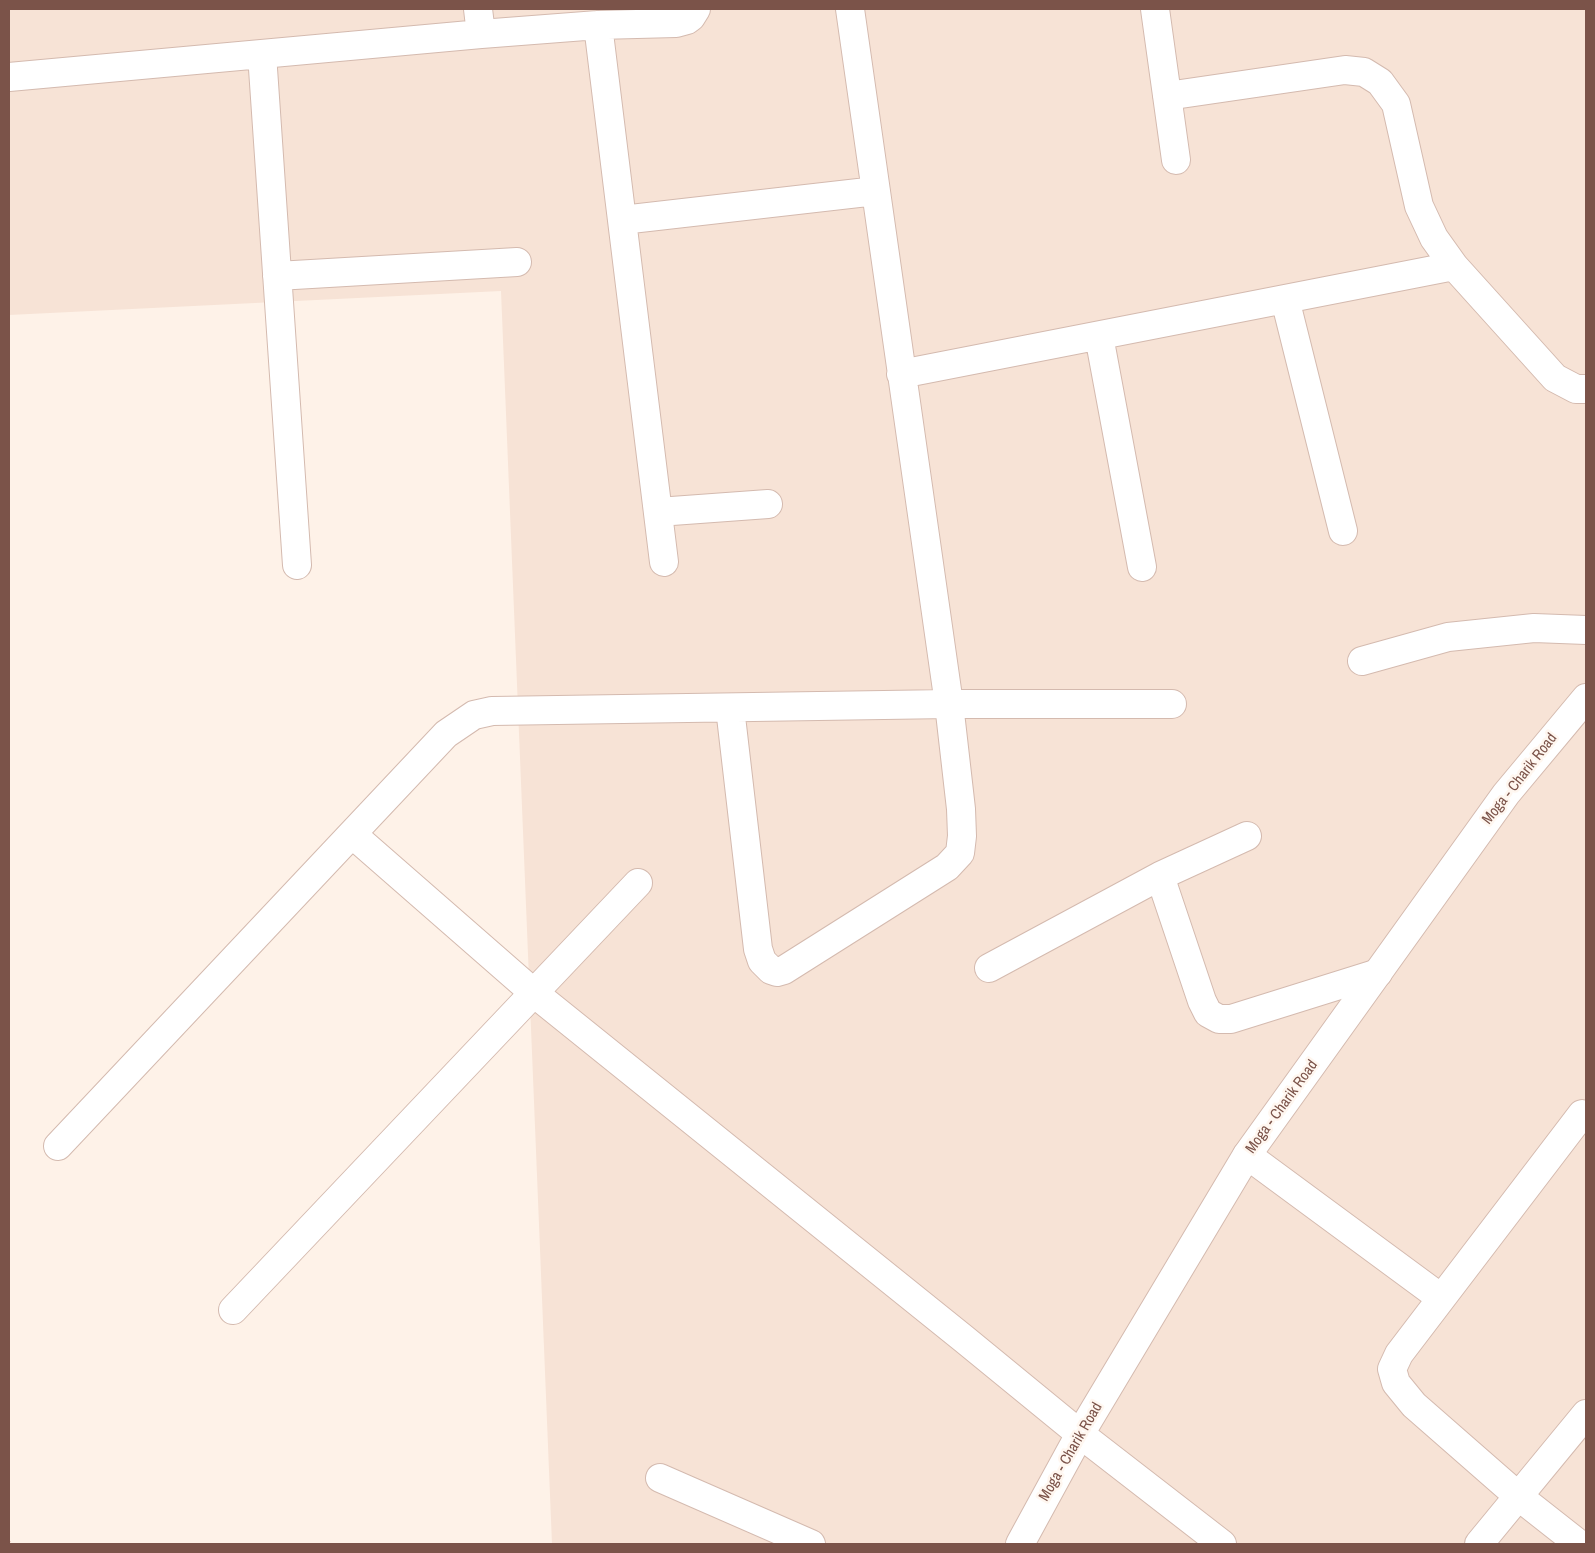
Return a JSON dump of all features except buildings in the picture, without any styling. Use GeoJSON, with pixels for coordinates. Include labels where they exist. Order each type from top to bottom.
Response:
{"type":"FeatureCollection","features":[{"type":"Feature","properties":{"kind":"street"},"geometry":{"type":"LineString","coordinates":[[9,77],[262,54],[479,21],[598,25],[676,23],[687,20],[696,9]]}},
{"type":"Feature","properties":{"kind":"street"},"geometry":{"type":"LineString","coordinates":[[730,708],[758,949],[762,961],[771,970],[776,972],[784,970],[947,867],[960,853],[962,836],[961,810],[949,704],[850,9]]}},
{"type":"Feature","properties":{"kind":"street"},"geometry":{"type":"LineString","coordinates":[[1155,9],[1176,160]]}},
{"type":"Feature","properties":{"kind":"street"},"geometry":{"type":"LineString","coordinates":[[598,25],[664,562]]}},
{"type":"Feature","properties":{"kind":"street"},"geometry":{"type":"LineString","coordinates":[[262,54],[297,565]]}},
{"type":"Feature","properties":{"kind":"street"},"geometry":{"type":"LineString","coordinates":[[1167,96],[1345,70],[1364,72],[1380,82],[1396,104],[1419,206],[1434,238],[1454,266],[1556,378],[1576,389],[1586,389]]}},
{"type":"Feature","properties":{"kind":"street"},"geometry":{"type":"LineString","coordinates":[[622,220],[876,191]]}},
{"type":"Feature","properties":{"kind":"street"},"geometry":{"type":"LineString","coordinates":[[277,276],[517,262]]}},
{"type":"Feature","properties":{"kind":"street"},"geometry":{"type":"LineString","coordinates":[[902,374],[1454,266]]}},
{"type":"Feature","properties":{"kind":"street"},"geometry":{"type":"LineString","coordinates":[[1285,299],[1343,531]]}},
{"type":"Feature","properties":{"kind":"street"},"geometry":{"type":"LineString","coordinates":[[1099,336],[1142,567]]}},
{"type":"Feature","properties":{"kind":"street"},"geometry":{"type":"LineString","coordinates":[[658,512],[768,504]]}},
{"type":"Feature","properties":{"kind":"street"},"geometry":{"type":"LineString","coordinates":[[1362,661],[1448,637],[1534,628],[1586,630]]}},
{"type":"Feature","properties":{"kind":"street","name":"Moga - Charik Road"},"geometry":{"type":"LineString","coordinates":[[1020,1544],[1080,1434],[1247,1154],[1506,794],[1586,698]]}},
{"type":"Feature","properties":{"kind":"street"},"geometry":{"type":"LineString","coordinates":[[58,1146],[446,734],[474,715],[492,711],[949,704],[1172,704]]}},
{"type":"Feature","properties":{"kind":"street"},"geometry":{"type":"LineString","coordinates":[[352,834],[534,992],[964,1338],[1080,1434],[1222,1544]]}},
{"type":"Feature","properties":{"kind":"street"},"geometry":{"type":"LineString","coordinates":[[989,968],[1160,876],[1247,836]]}},
{"type":"Feature","properties":{"kind":"street"},"geometry":{"type":"LineString","coordinates":[[1160,876],[1202,1001],[1208,1013],[1220,1019],[1231,1019],[1378,973]]}},
{"type":"Feature","properties":{"kind":"street"},"geometry":{"type":"LineString","coordinates":[[233,1310],[638,883]]}},
{"type":"Feature","properties":{"kind":"street"},"geometry":{"type":"LineString","coordinates":[[1579,1544],[1518,1496],[1414,1405],[1396,1383],[1392,1369],[1399,1354],[1582,1114]]}},
{"type":"Feature","properties":{"kind":"street"},"geometry":{"type":"LineString","coordinates":[[1247,1154],[1441,1298]]}},
{"type":"Feature","properties":{"kind":"street"},"geometry":{"type":"LineString","coordinates":[[1479,1544],[1586,1414]]}},
{"type":"Feature","properties":{"kind":"street"},"geometry":{"type":"LineString","coordinates":[[660,1478],[812,1544]]}},
{"type":"Feature","properties":{"kind":"shaded area"},"geometry":{"type":"Polygon","coordinates":[[[9,9],[1586,9],[1586,1544],[552,1544],[501,291],[9,315],[9,9]]]}}]}
